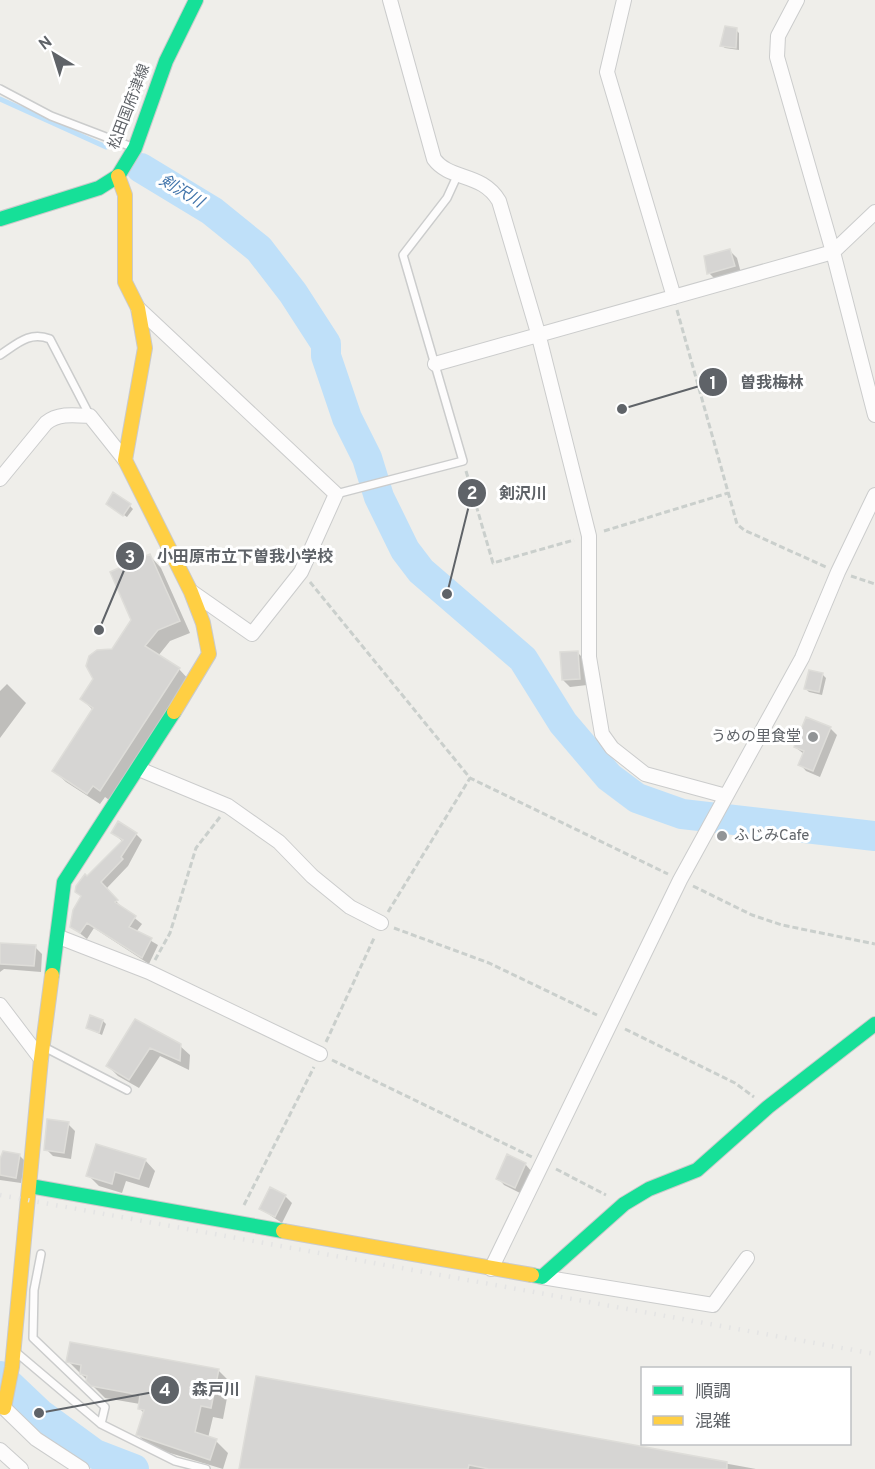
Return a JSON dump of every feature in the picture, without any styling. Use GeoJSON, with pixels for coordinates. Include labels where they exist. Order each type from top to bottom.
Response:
{"type":"FeatureCollection","features":[{"type":"Feature","properties":{"kind":"street","name":"松田国府津線"},"geometry":{"type":"LineString","coordinates":[[118,176],[135,148],[166,62],[196,0]]}},
{"type":"Feature","properties":{"kind":"street"},"geometry":{"type":"LineString","coordinates":[[390,0],[432,155],[441,166],[485,184],[499,201],[538,333],[589,536],[590,669],[600,728],[606,741],[645,774],[723,800]]}},
{"type":"Feature","properties":{"kind":"street"},"geometry":{"type":"LineString","coordinates":[[624,0],[607,72],[674,297]]}},
{"type":"Feature","properties":{"kind":"street"},"geometry":{"type":"LineString","coordinates":[[797,0],[778,36],[776,47],[875,415]]}},
{"type":"Feature","properties":{"kind":"street"},"geometry":{"type":"LineString","coordinates":[[0,219],[99,188],[118,176],[125,195],[125,282],[138,308],[145,348],[125,460]]}},
{"type":"Feature","properties":{"kind":"street"},"geometry":{"type":"LineString","coordinates":[[435,364],[538,333],[833,252],[875,212]]}},
{"type":"Feature","properties":{"kind":"street"},"geometry":{"type":"LineString","coordinates":[[138,308],[336,494],[301,572],[252,634],[191,592]]}},
{"type":"Feature","properties":{"kind":"street"},"geometry":{"type":"LineString","coordinates":[[0,479],[53,418],[90,416],[125,460],[191,592],[207,639],[209,654],[202,669],[139,769],[64,882],[59,937],[42,1052],[12,1367],[2,1406],[36,1439],[79,1468]]}},
{"type":"Feature","properties":{"kind":"street"},"geometry":{"type":"LineString","coordinates":[[491,1269],[545,1163],[680,880],[802,658],[838,572],[875,495]]}},
{"type":"Feature","properties":{"kind":"street"},"geometry":{"type":"LineString","coordinates":[[139,769],[228,806],[279,842],[312,876],[350,907],[381,923]]}},
{"type":"Feature","properties":{"kind":"street"},"geometry":{"type":"LineString","coordinates":[[59,937],[148,972],[320,1054]]}},
{"type":"Feature","properties":{"kind":"street"},"geometry":{"type":"LineString","coordinates":[[0,1005],[42,1052]]}},
{"type":"Feature","properties":{"kind":"street"},"geometry":{"type":"LineString","coordinates":[[542,1277],[624,1204],[649,1189],[697,1170],[768,1107],[875,1024]]}},
{"type":"Feature","properties":{"kind":"street"},"geometry":{"type":"LineString","coordinates":[[30,1186],[236,1221],[491,1269],[713,1305],[747,1257]]}},
{"type":"Feature","properties":{"kind":"street"},"geometry":{"type":"LineString","coordinates":[[0,1450],[21,1469]]}},
{"type":"Feature","properties":{"kind":"lane"},"geometry":{"type":"LineString","coordinates":[[0,89],[51,116],[135,148]]}},
{"type":"Feature","properties":{"kind":"lane"},"geometry":{"type":"LineString","coordinates":[[336,494],[463,461],[403,255],[447,198],[458,174]]}},
{"type":"Feature","properties":{"kind":"lane"},"geometry":{"type":"LineString","coordinates":[[0,355],[28,336],[40,335],[50,339],[90,416]]}},
{"type":"Feature","properties":{"kind":"lane"},"geometry":{"type":"LineString","coordinates":[[42,1052],[127,1090]]}},
{"type":"Feature","properties":{"kind":"lane"},"geometry":{"type":"LineString","coordinates":[[41,1254],[34,1290],[33,1338],[105,1407],[101,1424]]}},
{"type":"Feature","properties":{"kind":"lane"},"geometry":{"type":"LineString","coordinates":[[13,1349],[101,1424],[175,1461],[206,1469]]}},
{"type":"Feature","properties":{"kind":"path"},"geometry":{"type":"LineString","coordinates":[[674,297],[728,493],[740,527],[838,572],[875,584]]}},
{"type":"Feature","properties":{"kind":"path"},"geometry":{"type":"LineString","coordinates":[[463,461],[494,563],[728,493]]}},
{"type":"Feature","properties":{"kind":"path"},"geometry":{"type":"LineString","coordinates":[[301,572],[470,778],[752,915],[772,922],[875,944]]}},
{"type":"Feature","properties":{"kind":"path"},"geometry":{"type":"LineString","coordinates":[[236,1221],[320,1054],[381,923],[470,778]]}},
{"type":"Feature","properties":{"kind":"path"},"geometry":{"type":"LineString","coordinates":[[148,972],[170,933],[196,848],[228,806]]}},
{"type":"Feature","properties":{"kind":"path"},"geometry":{"type":"LineString","coordinates":[[381,923],[489,963],[735,1083],[768,1107]]}},
{"type":"Feature","properties":{"kind":"path"},"geometry":{"type":"LineString","coordinates":[[320,1054],[545,1163],[624,1204]]}},
{"type":"Feature","properties":{"kind":"building"},"geometry":{"type":"Polygon","coordinates":[[[725,26],[737,28],[736,48],[720,46],[725,26]]]}},
{"type":"Feature","properties":{"kind":"building"},"geometry":{"type":"Polygon","coordinates":[[[730,249],[735,266],[707,274],[704,256],[730,249]]]}},
{"type":"Feature","properties":{"kind":"building"},"geometry":{"type":"Polygon","coordinates":[[[113,492],[131,504],[123,516],[106,504],[113,492]]]}},
{"type":"Feature","properties":{"kind":"building"},"geometry":{"type":"Polygon","coordinates":[[[150,554],[180,621],[158,630],[145,646],[180,668],[100,791],[93,786],[87,794],[52,771],[93,708],[80,699],[93,679],[86,666],[89,656],[97,650],[112,649],[131,620],[110,572],[150,554]]]}},
{"type":"Feature","properties":{"kind":"building"},"geometry":{"type":"Polygon","coordinates":[[[578,651],[580,679],[562,680],[560,652],[578,651]]]}},
{"type":"Feature","properties":{"kind":"building"},"geometry":{"type":"Polygon","coordinates":[[[809,670],[823,673],[819,692],[804,689],[809,670]]]}},
{"type":"Feature","properties":{"kind":"building","name":"うめの里食堂"},"geometry":{"type":"Polygon","coordinates":[[[806,717],[831,727],[813,771],[798,765],[804,751],[794,747],[806,717]]]}},
{"type":"Feature","properties":{"kind":"building"},"geometry":{"type":"Polygon","coordinates":[[[118,821],[137,833],[121,857],[123,859],[101,882],[118,900],[115,902],[136,916],[129,927],[152,938],[142,958],[87,923],[80,933],[70,927],[73,910],[81,896],[75,892],[76,886],[85,874],[87,876],[123,840],[111,833],[118,821]]]}},
{"type":"Feature","properties":{"kind":"building"},"geometry":{"type":"Polygon","coordinates":[[[0,943],[36,945],[34,966],[0,964],[0,943]]]}},
{"type":"Feature","properties":{"kind":"building"},"geometry":{"type":"Polygon","coordinates":[[[90,1015],[103,1020],[99,1033],[86,1028],[90,1015]]]}},
{"type":"Feature","properties":{"kind":"building"},"geometry":{"type":"Polygon","coordinates":[[[135,1019],[181,1044],[180,1061],[150,1048],[129,1080],[106,1066],[135,1019]]]}},
{"type":"Feature","properties":{"kind":"building"},"geometry":{"type":"Polygon","coordinates":[[[47,1119],[69,1122],[64,1153],[44,1150],[47,1119]]]}},
{"type":"Feature","properties":{"kind":"building"},"geometry":{"type":"Polygon","coordinates":[[[96,1144],[146,1159],[139,1179],[115,1172],[112,1184],[86,1176],[96,1144]]]}},
{"type":"Feature","properties":{"kind":"building"},"geometry":{"type":"Polygon","coordinates":[[[3,1151],[20,1154],[16,1178],[0,1175],[0,1159],[3,1151]]]}},
{"type":"Feature","properties":{"kind":"building"},"geometry":{"type":"Polygon","coordinates":[[[507,1154],[526,1163],[515,1188],[496,1179],[507,1154]]]}},
{"type":"Feature","properties":{"kind":"building"},"geometry":{"type":"Polygon","coordinates":[[[270,1187],[286,1195],[275,1217],[259,1209],[270,1187]]]}},
{"type":"Feature","properties":{"kind":"building"},"geometry":{"type":"Polygon","coordinates":[[[70,1342],[219,1369],[211,1408],[201,1406],[195,1432],[217,1439],[210,1460],[136,1435],[144,1410],[138,1409],[140,1395],[91,1386],[86,1381],[87,1376],[80,1374],[81,1365],[66,1362],[70,1342]]]}},
{"type":"Feature","properties":{"kind":"building"},"geometry":{"type":"Polygon","coordinates":[[[256,1376],[727,1462],[727,1469],[489,1469],[469,1465],[468,1469],[239,1469],[256,1376]]]}},
{"type":"Feature","properties":{"kind":"waterway","name":"剣沢川"},"geometry":{"type":"LineString","coordinates":[[0,99],[106,147]]}},
{"type":"Feature","properties":{"kind":"waterway","name":"剣沢川"},"geometry":{"type":"LineString","coordinates":[[141,168],[212,211],[259,249],[293,293],[326,344],[326,356],[347,418],[367,458],[379,497],[405,550],[421,571],[523,659],[563,723],[609,777],[637,798],[682,814],[875,836]]}},
{"type":"Feature","properties":{"kind":"waterway"},"geometry":{"type":"LineString","coordinates":[[0,1376],[39,1413],[95,1454],[134,1469]]}},
{"type":"Feature","properties":{"kind":"railway"},"geometry":{"type":"LineString","coordinates":[[0,1195],[875,1354]]}},
{"type":"Feature","properties":{"kind":"traffic: fast"},"geometry":{"type":"LineString","coordinates":[[0,219],[99,188],[118,176],[135,148],[166,61],[196,0]]}},
{"type":"Feature","properties":{"kind":"traffic: fast"},"geometry":{"type":"LineString","coordinates":[[52,975],[64,882],[174,712]]}},
{"type":"Feature","properties":{"kind":"traffic: fast"},"geometry":{"type":"LineString","coordinates":[[532,1275],[542,1277],[624,1204],[649,1189],[697,1170],[768,1107],[875,1024]]}},
{"type":"Feature","properties":{"kind":"traffic: fast"},"geometry":{"type":"LineString","coordinates":[[30,1186],[283,1231]]}},
{"type":"Feature","properties":{"kind":"traffic: slow"},"geometry":{"type":"LineString","coordinates":[[118,176],[125,195],[125,282],[138,308],[145,348],[125,460],[191,592],[203,623],[209,654],[174,712]]}},
{"type":"Feature","properties":{"kind":"traffic: slow"},"geometry":{"type":"LineString","coordinates":[[4,1408],[12,1367],[41,1059],[52,975]]}},
{"type":"Feature","properties":{"kind":"traffic: slow"},"geometry":{"type":"LineString","coordinates":[[283,1231],[532,1275]]}},
{"type":"Feature","properties":{"kind":"place","name":"曽我梅林"},"geometry":{"type":"Point","coordinates":[622,409]}},
{"type":"Feature","properties":{"kind":"place","name":"剣沢川"},"geometry":{"type":"Point","coordinates":[447,594]}},
{"type":"Feature","properties":{"kind":"place","name":"小田原市立下曽我小学校"},"geometry":{"type":"Point","coordinates":[99,630]}},
{"type":"Feature","properties":{"kind":"place","name":"うめの里食堂"},"geometry":{"type":"Point","coordinates":[813,737]}},
{"type":"Feature","properties":{"kind":"place","name":"ふじみCafe"},"geometry":{"type":"Point","coordinates":[722,836]}},
{"type":"Feature","properties":{"kind":"place","name":"森戸川"},"geometry":{"type":"Point","coordinates":[39,1413]}}]}
